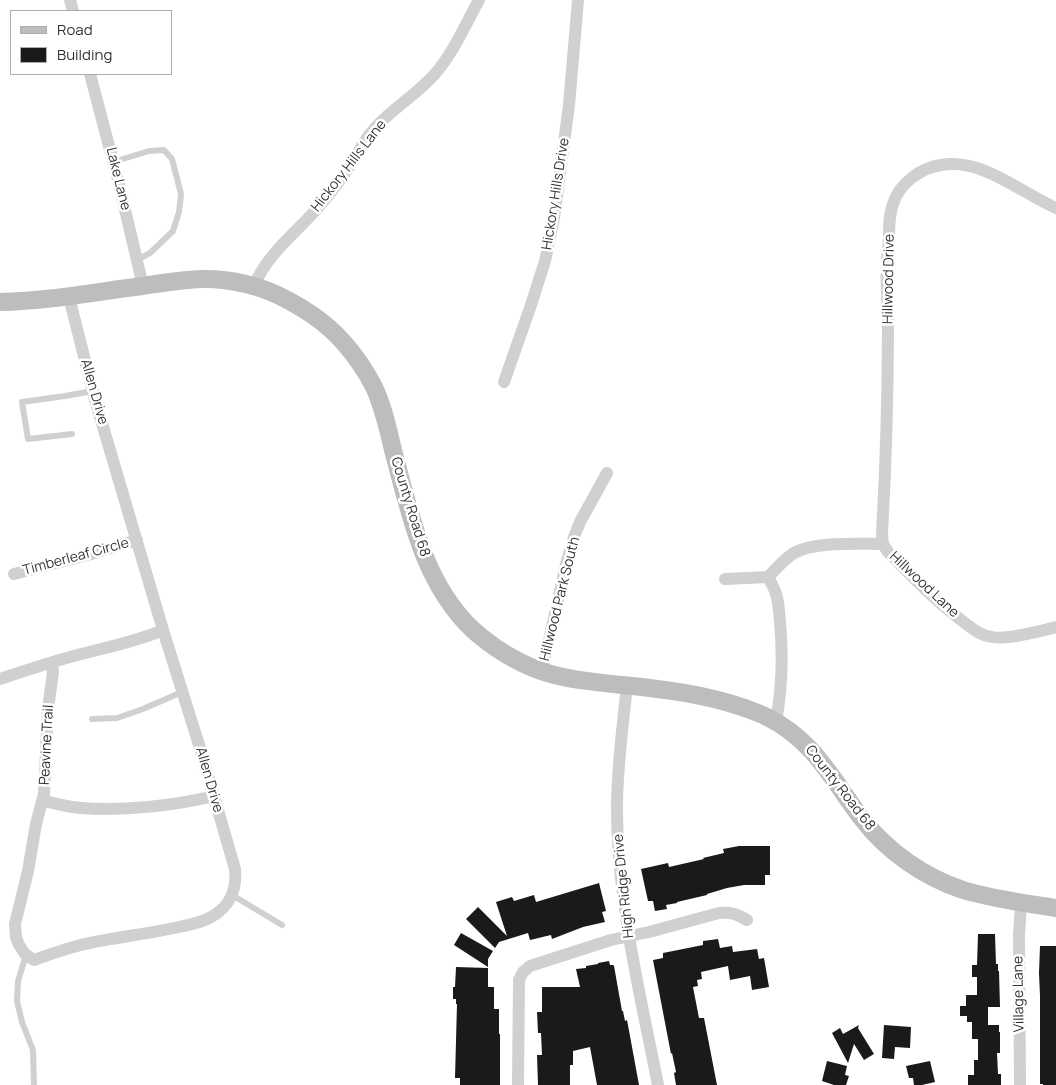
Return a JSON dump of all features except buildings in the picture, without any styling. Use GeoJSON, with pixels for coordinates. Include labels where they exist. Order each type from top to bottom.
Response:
{"type":"FeatureCollection","features":[{"type":"Feature","properties":{"kind":"street","name":"Hickory Hills Lane"},"geometry":{"type":"LineString","coordinates":[[254,286],[267,263],[337,184],[367,138],[400,104],[439,70],[479,0]]}},
{"type":"Feature","properties":{"kind":"street","name":"Hickory Hills Drive"},"geometry":{"type":"LineString","coordinates":[[504,382],[542,270],[554,218],[569,105],[578,0]]}},
{"type":"Feature","properties":{"kind":"street","name":"Lake Lane"},"geometry":{"type":"LineString","coordinates":[[90,75],[143,286]]}},
{"type":"Feature","properties":{"kind":"street","name":"Hillwood Drive"},"geometry":{"type":"LineString","coordinates":[[883,544],[888,369],[887,262],[890,216],[897,193],[914,176],[933,167],[940,165],[964,165],[992,174],[1056,208]]}},
{"type":"Feature","properties":{"kind":"street","name":"County Road 68"},"geometry":{"type":"LineString","coordinates":[[0,302],[69,297],[168,282],[205,279],[254,286],[278,294],[293,302],[325,324],[351,350],[373,386],[378,396],[417,535],[428,565],[441,589],[458,613],[484,639],[506,655],[542,672],[578,680],[693,694],[723,701],[761,714],[793,732],[814,751],[865,822],[885,844],[913,866],[948,884],[974,893],[1056,908]]}},
{"type":"Feature","properties":{"kind":"street","name":"Allen Drive"},"geometry":{"type":"LineString","coordinates":[[69,297],[93,391],[235,869],[236,884],[232,895]]}},
{"type":"Feature","properties":{"kind":"street","name":"Hillwood Park South"},"geometry":{"type":"LineString","coordinates":[[542,672],[566,564],[574,537],[580,522],[607,473]]}},
{"type":"Feature","properties":{"kind":"street","name":"Timberleaf Circle"},"geometry":{"type":"LineString","coordinates":[[14,574],[137,540]]}},
{"type":"Feature","properties":{"kind":"street","name":"Hillwood Lane"},"geometry":{"type":"LineString","coordinates":[[768,577],[789,556],[802,549],[835,544],[883,544],[888,552],[936,600],[982,634],[999,638],[1056,627]]}},
{"type":"Feature","properties":{"kind":"street"},"geometry":{"type":"LineString","coordinates":[[725,579],[768,577],[775,589],[782,639],[782,682],[776,722]]}},
{"type":"Feature","properties":{"kind":"street"},"geometry":{"type":"LineString","coordinates":[[0,679],[63,659],[148,637],[163,630]]}},
{"type":"Feature","properties":{"kind":"street","name":"Peavine Trail"},"geometry":{"type":"LineString","coordinates":[[52,663],[53,672],[48,709],[43,801],[79,808],[117,809],[163,805],[214,796]]}},
{"type":"Feature","properties":{"kind":"street","name":"High Ridge Drive"},"geometry":{"type":"LineString","coordinates":[[627,685],[618,776],[617,806],[620,860],[625,918],[658,1085]]}},
{"type":"Feature","properties":{"kind":"street"},"geometry":{"type":"LineString","coordinates":[[43,801],[36,824],[28,871],[15,924],[18,945],[26,955],[34,960],[85,944],[201,922],[219,912],[232,895]]}},
{"type":"Feature","properties":{"kind":"street","name":"Village Lane"},"geometry":{"type":"LineString","coordinates":[[1020,1085],[1018,936],[1021,903]]}},
{"type":"Feature","properties":{"kind":"street"},"geometry":{"type":"LineString","coordinates":[[518,1085],[519,980],[523,972],[530,966],[611,940],[719,914],[730,912],[747,920]]}},
{"type":"Feature","properties":{"kind":"lane"},"geometry":{"type":"LineString","coordinates":[[113,162],[149,151],[164,150],[172,159],[179,185],[181,194],[180,212],[173,231],[150,253],[138,260]]}},
{"type":"Feature","properties":{"kind":"lane"},"geometry":{"type":"LineString","coordinates":[[72,434],[28,439],[22,402],[93,391]]}},
{"type":"Feature","properties":{"kind":"lane"},"geometry":{"type":"LineString","coordinates":[[92,719],[118,718],[182,692]]}},
{"type":"Feature","properties":{"kind":"lane"},"geometry":{"type":"LineString","coordinates":[[232,895],[282,925]]}},
{"type":"Feature","properties":{"kind":"lane"},"geometry":{"type":"LineString","coordinates":[[26,955],[18,980],[17,1002],[22,1022],[33,1050],[34,1085]]}}]}
